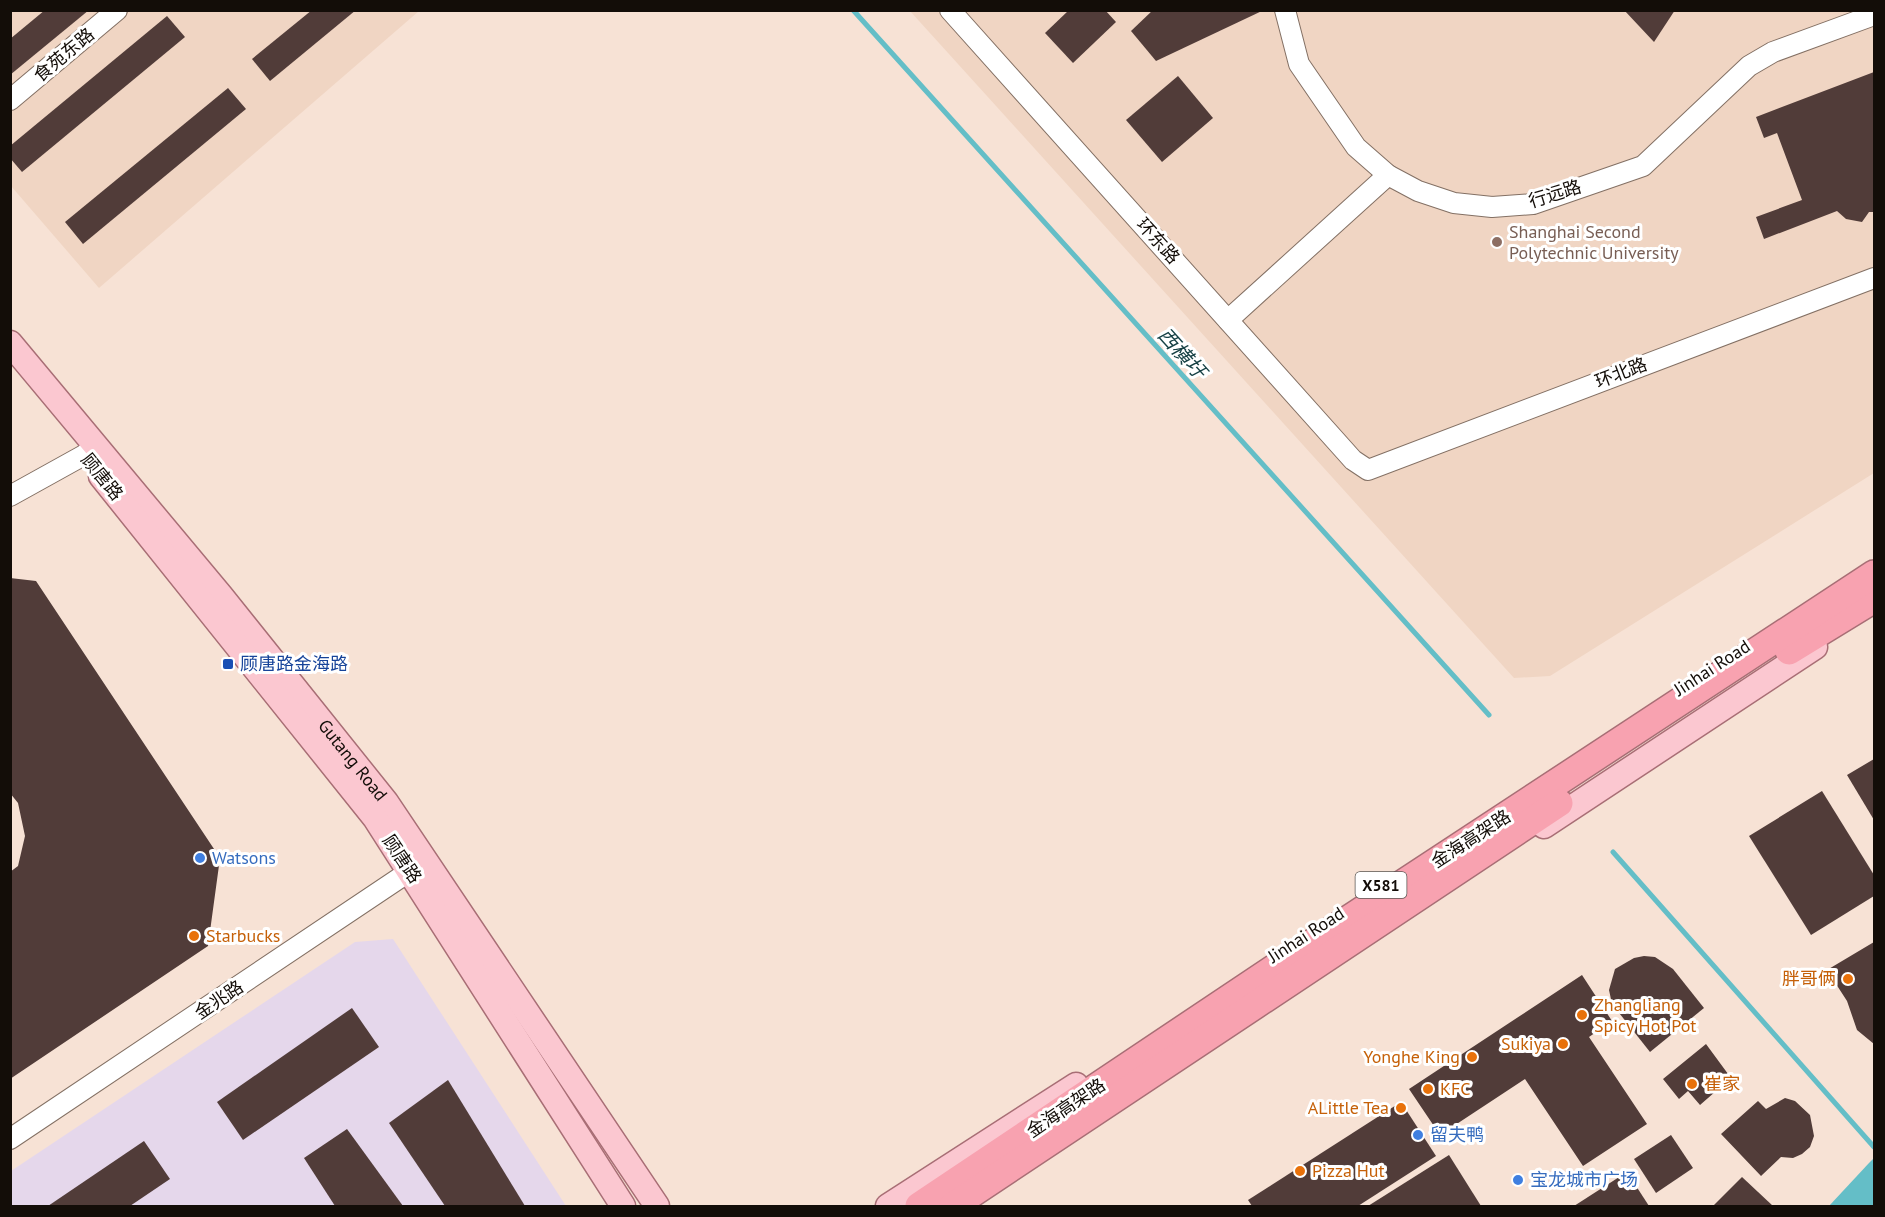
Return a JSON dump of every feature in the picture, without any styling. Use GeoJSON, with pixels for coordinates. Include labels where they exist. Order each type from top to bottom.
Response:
{"type":"FeatureCollection","features":[{"type":"Feature","properties":{"kind":"highway","name":"金海高架路"},"geometry":{"type":"LineString","coordinates":[[919,1206],[1292,957],[1875,574]]}},
{"type":"Feature","properties":{"kind":"highway","name":"金海高架路"},"geometry":{"type":"LineString","coordinates":[[953,1206],[1745,678],[1875,598]]}},
{"type":"Feature","properties":{"kind":"main road","name":"Gutang Road"},"geometry":{"type":"LineString","coordinates":[[10,343],[90,449],[386,802],[419,866],[657,1206]]}},
{"type":"Feature","properties":{"kind":"main road","name":"顾唐路"},"geometry":{"type":"LineString","coordinates":[[10,368],[90,449]]}},
{"type":"Feature","properties":{"kind":"main road","name":"Jinhai Road"},"geometry":{"type":"LineString","coordinates":[[888,1206],[1150,1038],[1746,645],[1875,564]]}},
{"type":"Feature","properties":{"kind":"main road","name":"Jinhai Road"},"geometry":{"type":"LineString","coordinates":[[976,1206],[1769,674],[1875,610]]}},
{"type":"Feature","properties":{"kind":"main road","name":"顾唐路"},"geometry":{"type":"LineString","coordinates":[[419,866],[623,1206]]}},
{"type":"Feature","properties":{"kind":"street","name":"食苑东路"},"geometry":{"type":"LineString","coordinates":[[10,100],[117,10]]}},
{"type":"Feature","properties":{"kind":"street","name":"环东路"},"geometry":{"type":"LineString","coordinates":[[950,10],[1353,460],[1368,470]]}},
{"type":"Feature","properties":{"kind":"street","name":"行远路"},"geometry":{"type":"LineString","coordinates":[[1285,10],[1299,64],[1356,147],[1388,175],[1418,191],[1454,203],[1492,207],[1533,204],[1643,166],[1749,66],[1773,52],[1875,15]]}},
{"type":"Feature","properties":{"kind":"street"},"geometry":{"type":"LineString","coordinates":[[1228,320],[1388,175]]}},
{"type":"Feature","properties":{"kind":"street","name":"环北路"},"geometry":{"type":"LineString","coordinates":[[1368,470],[1875,278]]}},
{"type":"Feature","properties":{"kind":"street"},"geometry":{"type":"LineString","coordinates":[[10,496],[90,449]]}},
{"type":"Feature","properties":{"kind":"street","name":"金兆路"},"geometry":{"type":"LineString","coordinates":[[10,1139],[419,866]]}},
{"type":"Feature","properties":{"kind":"shaded area"},"geometry":{"type":"Polygon","coordinates":[[[10,11],[419,11],[99,288],[11,186],[10,11]]]}},
{"type":"Feature","properties":{"kind":"shaded area","name":"Shanghai Second Polytechnic University"},"geometry":{"type":"Polygon","coordinates":[[[910,11],[1874,11],[1874,473],[1550,676],[1514,678],[910,11]]]}},
{"type":"Feature","properties":{"kind":"shaded area"},"geometry":{"type":"Polygon","coordinates":[[[393,939],[566,1206],[11,1206],[11,1171],[355,942],[393,939]]]}},
{"type":"Feature","properties":{"kind":"water"},"geometry":{"type":"Polygon","coordinates":[[[1874,1158],[1874,1206],[1829,1206],[1869,1163],[1874,1158]]]}},
{"type":"Feature","properties":{"kind":"building"},"geometry":{"type":"Polygon","coordinates":[[[45,10],[89,10],[10,75],[10,39],[45,10]]]}},
{"type":"Feature","properties":{"kind":"building"},"geometry":{"type":"Polygon","coordinates":[[[312,10],[356,10],[270,81],[252,59],[312,10]]]}},
{"type":"Feature","properties":{"kind":"building"},"geometry":{"type":"Polygon","coordinates":[[[1069,10],[1105,10],[1116,22],[1073,63],[1045,33],[1069,10]]]}},
{"type":"Feature","properties":{"kind":"building"},"geometry":{"type":"Polygon","coordinates":[[[1153,10],[1264,10],[1156,61],[1131,31],[1153,10]]]}},
{"type":"Feature","properties":{"kind":"building"},"geometry":{"type":"Polygon","coordinates":[[[1624,10],[1675,10],[1654,42],[1624,10]]]}},
{"type":"Feature","properties":{"kind":"building"},"geometry":{"type":"Polygon","coordinates":[[[167,16],[185,37],[22,172],[10,158],[10,146],[167,16]]]}},
{"type":"Feature","properties":{"kind":"building"},"geometry":{"type":"Polygon","coordinates":[[[1874,72],[1874,212],[1869,212],[1862,222],[1846,219],[1837,211],[1764,239],[1756,217],[1802,200],[1777,133],[1764,138],[1756,117],[1874,72]]]}},
{"type":"Feature","properties":{"kind":"building"},"geometry":{"type":"Polygon","coordinates":[[[1178,76],[1213,118],[1162,162],[1126,120],[1178,76]]]}},
{"type":"Feature","properties":{"kind":"building"},"geometry":{"type":"Polygon","coordinates":[[[228,88],[246,109],[83,244],[65,222],[228,88]]]}},
{"type":"Feature","properties":{"kind":"building"},"geometry":{"type":"Polygon","coordinates":[[[10,578],[36,581],[220,858],[208,946],[10,1079],[10,872],[18,866],[25,836],[18,803],[10,793],[10,578]]]}},
{"type":"Feature","properties":{"kind":"building"},"geometry":{"type":"Polygon","coordinates":[[[1874,759],[1874,820],[1847,775],[1874,759]]]}},
{"type":"Feature","properties":{"kind":"building"},"geometry":{"type":"Polygon","coordinates":[[[1822,791],[1874,875],[1874,896],[1811,935],[1749,836],[1822,791]]]}},
{"type":"Feature","properties":{"kind":"building"},"geometry":{"type":"Polygon","coordinates":[[[1874,942],[1874,1044],[1857,1030],[1847,1001],[1827,970],[1874,942]]]}},
{"type":"Feature","properties":{"kind":"building"},"geometry":{"type":"Polygon","coordinates":[[[1655,957],[1673,969],[1704,1008],[1650,1052],[1612,1004],[1609,990],[1615,969],[1634,958],[1655,957]]]}},
{"type":"Feature","properties":{"kind":"building"},"geometry":{"type":"Polygon","coordinates":[[[1582,975],[1612,1021],[1589,1037],[1647,1124],[1583,1166],[1525,1079],[1440,1135],[1409,1089],[1582,975]]]}},
{"type":"Feature","properties":{"kind":"building"},"geometry":{"type":"Polygon","coordinates":[[[352,1008],[379,1047],[243,1140],[217,1102],[352,1008]]]}},
{"type":"Feature","properties":{"kind":"building"},"geometry":{"type":"Polygon","coordinates":[[[1706,1044],[1731,1078],[1700,1105],[1688,1091],[1679,1099],[1663,1079],[1706,1044]]]}},
{"type":"Feature","properties":{"kind":"building"},"geometry":{"type":"Polygon","coordinates":[[[448,1080],[525,1206],[445,1206],[389,1123],[448,1080]]]}},
{"type":"Feature","properties":{"kind":"building"},"geometry":{"type":"Polygon","coordinates":[[[1785,1098],[1795,1101],[1810,1115],[1814,1136],[1810,1147],[1802,1154],[1793,1158],[1781,1157],[1761,1176],[1721,1134],[1758,1101],[1766,1109],[1785,1098]]]}},
{"type":"Feature","properties":{"kind":"building"},"geometry":{"type":"Polygon","coordinates":[[[1401,1102],[1436,1156],[1358,1206],[1252,1206],[1248,1200],[1401,1102]]]}},
{"type":"Feature","properties":{"kind":"building"},"geometry":{"type":"Polygon","coordinates":[[[347,1129],[403,1206],[335,1206],[304,1158],[347,1129]]]}},
{"type":"Feature","properties":{"kind":"building"},"geometry":{"type":"Polygon","coordinates":[[[1671,1135],[1693,1168],[1656,1193],[1634,1159],[1671,1135]]]}},
{"type":"Feature","properties":{"kind":"building"},"geometry":{"type":"Polygon","coordinates":[[[144,1141],[170,1179],[130,1206],[48,1206],[144,1141]]]}},
{"type":"Feature","properties":{"kind":"building"},"geometry":{"type":"Polygon","coordinates":[[[1449,1155],[1481,1206],[1368,1206],[1449,1155]]]}},
{"type":"Feature","properties":{"kind":"building"},"geometry":{"type":"Polygon","coordinates":[[[1627,1172],[1649,1206],[1574,1206],[1627,1172]]]}},
{"type":"Feature","properties":{"kind":"building"},"geometry":{"type":"Polygon","coordinates":[[[1742,1177],[1773,1206],[1713,1206],[1742,1177]]]}},
{"type":"Feature","properties":{"kind":"waterway","name":"西横圩"},"geometry":{"type":"LineString","coordinates":[[853,10],[1489,715]]}},
{"type":"Feature","properties":{"kind":"waterway"},"geometry":{"type":"LineString","coordinates":[[1613,852],[1874,1147]]}},
{"type":"Feature","properties":{"kind":"place","name":"Shanghai Second Polytechnic University"},"geometry":{"type":"Point","coordinates":[1497,242]}},
{"type":"Feature","properties":{"kind":"place","name":"顾唐路金海路"},"geometry":{"type":"Point","coordinates":[228,664]}},
{"type":"Feature","properties":{"kind":"place","name":"Watsons"},"geometry":{"type":"Point","coordinates":[200,858]}},
{"type":"Feature","properties":{"kind":"place","name":"Starbucks"},"geometry":{"type":"Point","coordinates":[194,936]}},
{"type":"Feature","properties":{"kind":"place","name":"胖哥俩"},"geometry":{"type":"Point","coordinates":[1848,979]}},
{"type":"Feature","properties":{"kind":"place","name":"Zhangliang Spicy Hot Pot"},"geometry":{"type":"Point","coordinates":[1582,1015]}},
{"type":"Feature","properties":{"kind":"place","name":"Sukiya"},"geometry":{"type":"Point","coordinates":[1563,1044]}},
{"type":"Feature","properties":{"kind":"place","name":"Yonghe King"},"geometry":{"type":"Point","coordinates":[1472,1057]}},
{"type":"Feature","properties":{"kind":"place","name":"崔家"},"geometry":{"type":"Point","coordinates":[1692,1084]}},
{"type":"Feature","properties":{"kind":"place","name":"KFC"},"geometry":{"type":"Point","coordinates":[1428,1089]}},
{"type":"Feature","properties":{"kind":"place","name":"ALittle Tea"},"geometry":{"type":"Point","coordinates":[1401,1108]}},
{"type":"Feature","properties":{"kind":"place","name":"留夫鸭"},"geometry":{"type":"Point","coordinates":[1418,1135]}},
{"type":"Feature","properties":{"kind":"place","name":"Pizza Hut"},"geometry":{"type":"Point","coordinates":[1300,1171]}},
{"type":"Feature","properties":{"kind":"place","name":"宝龙城市广场"},"geometry":{"type":"Point","coordinates":[1518,1180]}}]}
